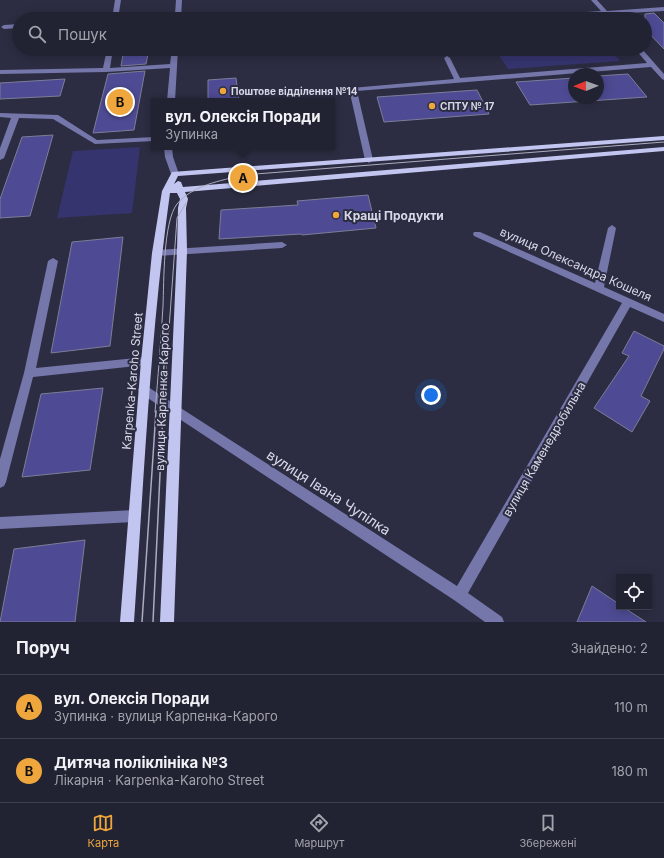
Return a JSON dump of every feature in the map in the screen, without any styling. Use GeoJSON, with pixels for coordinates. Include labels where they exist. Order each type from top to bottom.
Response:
{"type":"FeatureCollection","features":[{"type":"Feature","properties":{"kind":"main road"},"geometry":{"type":"LineString","coordinates":[[175,174],[664,138]]}},
{"type":"Feature","properties":{"kind":"main road"},"geometry":{"type":"LineString","coordinates":[[166,191],[664,149]]}},
{"type":"Feature","properties":{"kind":"main road","name":"вулиця Карпенка-Карого"},"geometry":{"type":"LineString","coordinates":[[167,622],[174,409],[182,252],[182,208],[184,199],[175,174]]}},
{"type":"Feature","properties":{"kind":"main road","name":"Karpenka-Karoho Street"},"geometry":{"type":"LineString","coordinates":[[127,622],[146,361],[157,253],[166,191],[175,174]]}},
{"type":"Feature","properties":{"kind":"street"},"geometry":{"type":"LineString","coordinates":[[116,12],[118,0]]}},
{"type":"Feature","properties":{"kind":"street"},"geometry":{"type":"LineString","coordinates":[[178,12],[179,0]]}},
{"type":"Feature","properties":{"kind":"street"},"geometry":{"type":"LineString","coordinates":[[594,0],[605,12]]}},
{"type":"Feature","properties":{"kind":"street"},"geometry":{"type":"LineString","coordinates":[[620,12],[664,9]]}},
{"type":"Feature","properties":{"kind":"street"},"geometry":{"type":"LineString","coordinates":[[4,27],[12,26]]}},
{"type":"Feature","properties":{"kind":"street"},"geometry":{"type":"LineString","coordinates":[[106,70],[109,56]]}},
{"type":"Feature","properties":{"kind":"street"},"geometry":{"type":"LineString","coordinates":[[171,98],[175,56]]}},
{"type":"Feature","properties":{"kind":"street"},"geometry":{"type":"LineString","coordinates":[[645,56],[664,78]]}},
{"type":"Feature","properties":{"kind":"street"},"geometry":{"type":"LineString","coordinates":[[447,58],[458,81]]}},
{"type":"Feature","properties":{"kind":"street"},"geometry":{"type":"LineString","coordinates":[[369,160],[353,89],[653,65]]}},
{"type":"Feature","properties":{"kind":"street"},"geometry":{"type":"LineString","coordinates":[[0,72],[106,70],[174,66]]}},
{"type":"Feature","properties":{"kind":"street"},"geometry":{"type":"LineString","coordinates":[[0,115],[55,117],[95,142],[151,139]]}},
{"type":"Feature","properties":{"kind":"street"},"geometry":{"type":"LineString","coordinates":[[0,158],[16,115]]}},
{"type":"Feature","properties":{"kind":"street"},"geometry":{"type":"LineString","coordinates":[[168,150],[169,157],[175,174]]}},
{"type":"Feature","properties":{"kind":"street"},"geometry":{"type":"LineString","coordinates":[[599,289],[612,228]]}},
{"type":"Feature","properties":{"kind":"street","name":"вулиця Олександра Кошеля"},"geometry":{"type":"LineString","coordinates":[[477,234],[664,318]]}},
{"type":"Feature","properties":{"kind":"street"},"geometry":{"type":"LineString","coordinates":[[157,253],[282,245]]}},
{"type":"Feature","properties":{"kind":"street"},"geometry":{"type":"LineString","coordinates":[[0,482],[29,373],[53,261]]}},
{"type":"Feature","properties":{"kind":"street","name":"вулиця Каменедробильна"},"geometry":{"type":"LineString","coordinates":[[459,595],[628,302]]}},
{"type":"Feature","properties":{"kind":"street"},"geometry":{"type":"LineString","coordinates":[[29,373],[146,361]]}},
{"type":"Feature","properties":{"kind":"street","name":"вулиця Івана Чупілка"},"geometry":{"type":"LineString","coordinates":[[144,390],[459,595],[496,622]]}},
{"type":"Feature","properties":{"kind":"street"},"geometry":{"type":"LineString","coordinates":[[0,523],[134,516]]}},
{"type":"Feature","properties":{"kind":"shaded area"},"geometry":{"type":"Polygon","coordinates":[[[500,56],[616,56],[620,61],[508,69],[500,56]]]}},
{"type":"Feature","properties":{"kind":"shaded area"},"geometry":{"type":"Polygon","coordinates":[[[140,147],[132,213],[57,218],[73,151],[140,147]]]}},
{"type":"Feature","properties":{"kind":"building"},"geometry":{"type":"Polygon","coordinates":[[[652,13],[654,13],[664,23],[664,49],[652,36],[652,13]]]}},
{"type":"Feature","properties":{"kind":"building"},"geometry":{"type":"Polygon","coordinates":[[[123,56],[148,56],[146,64],[121,66],[123,56]]]}},
{"type":"Feature","properties":{"kind":"building"},"geometry":{"type":"Polygon","coordinates":[[[145,71],[134,130],[93,133],[108,74],[145,71]]]}},
{"type":"Feature","properties":{"kind":"building"},"geometry":{"type":"Polygon","coordinates":[[[628,74],[647,97],[604,100],[604,76],[628,74]]]}},
{"type":"Feature","properties":{"kind":"building","name":"Поштове відділення №14"},"geometry":{"type":"Polygon","coordinates":[[[236,78],[239,98],[208,98],[208,80],[236,78]]]}},
{"type":"Feature","properties":{"kind":"building"},"geometry":{"type":"Polygon","coordinates":[[[568,78],[568,102],[530,105],[516,82],[568,78]]]}},
{"type":"Feature","properties":{"kind":"building"},"geometry":{"type":"Polygon","coordinates":[[[65,79],[60,96],[0,99],[0,83],[65,79]]]}},
{"type":"Feature","properties":{"kind":"building","name":"СПТУ № 17"},"geometry":{"type":"Polygon","coordinates":[[[477,90],[489,114],[384,122],[377,97],[477,90]]]}},
{"type":"Feature","properties":{"kind":"building"},"geometry":{"type":"Polygon","coordinates":[[[53,135],[30,216],[0,218],[0,199],[22,137],[53,135]]]}},
{"type":"Feature","properties":{"kind":"building"},"geometry":{"type":"Polygon","coordinates":[[[368,195],[376,228],[302,235],[219,239],[221,210],[298,205],[297,201],[368,195]]]}},
{"type":"Feature","properties":{"kind":"building"},"geometry":{"type":"Polygon","coordinates":[[[123,237],[110,346],[51,353],[72,242],[123,237]]]}},
{"type":"Feature","properties":{"kind":"building"},"geometry":{"type":"Polygon","coordinates":[[[634,331],[664,346],[664,349],[641,396],[650,401],[632,432],[594,408],[629,356],[622,353],[634,331]]]}},
{"type":"Feature","properties":{"kind":"building"},"geometry":{"type":"Polygon","coordinates":[[[103,388],[90,470],[22,477],[41,394],[103,388]]]}},
{"type":"Feature","properties":{"kind":"building"},"geometry":{"type":"Polygon","coordinates":[[[85,540],[75,622],[0,622],[14,549],[85,540]]]}},
{"type":"Feature","properties":{"kind":"building"},"geometry":{"type":"Polygon","coordinates":[[[592,586],[616,602],[616,610],[628,610],[646,622],[577,622],[592,586]]]}},
{"type":"Feature","properties":{"kind":"tram line"},"geometry":{"type":"LineString","coordinates":[[155,412],[163,306],[165,253],[169,224],[172,213],[177,204],[191,192],[216,182],[243,175],[664,142]]}},
{"type":"Feature","properties":{"kind":"tram line"},"geometry":{"type":"LineString","coordinates":[[163,412],[177,218],[186,203]]}},
{"type":"Feature","properties":{"kind":"tram line"},"geometry":{"type":"LineString","coordinates":[[142,622],[156,411]]}},
{"type":"Feature","properties":{"kind":"tram line"},"geometry":{"type":"LineString","coordinates":[[153,622],[163,411]]}},
{"type":"Feature","properties":{"kind":"place","name":"Поштове відділення №14"},"geometry":{"type":"Point","coordinates":[223,91]}},
{"type":"Feature","properties":{"kind":"place","name":"Дитяча поліклініка №3"},"geometry":{"type":"Point","coordinates":[120,102]}},
{"type":"Feature","properties":{"kind":"place","name":"СПТУ № 17"},"geometry":{"type":"Point","coordinates":[432,106]}},
{"type":"Feature","properties":{"kind":"place","name":"вул. Олексія Поради"},"geometry":{"type":"Point","coordinates":[243,178]}},
{"type":"Feature","properties":{"kind":"place","name":"Кращі Продукти"},"geometry":{"type":"Point","coordinates":[336,215]}}]}
